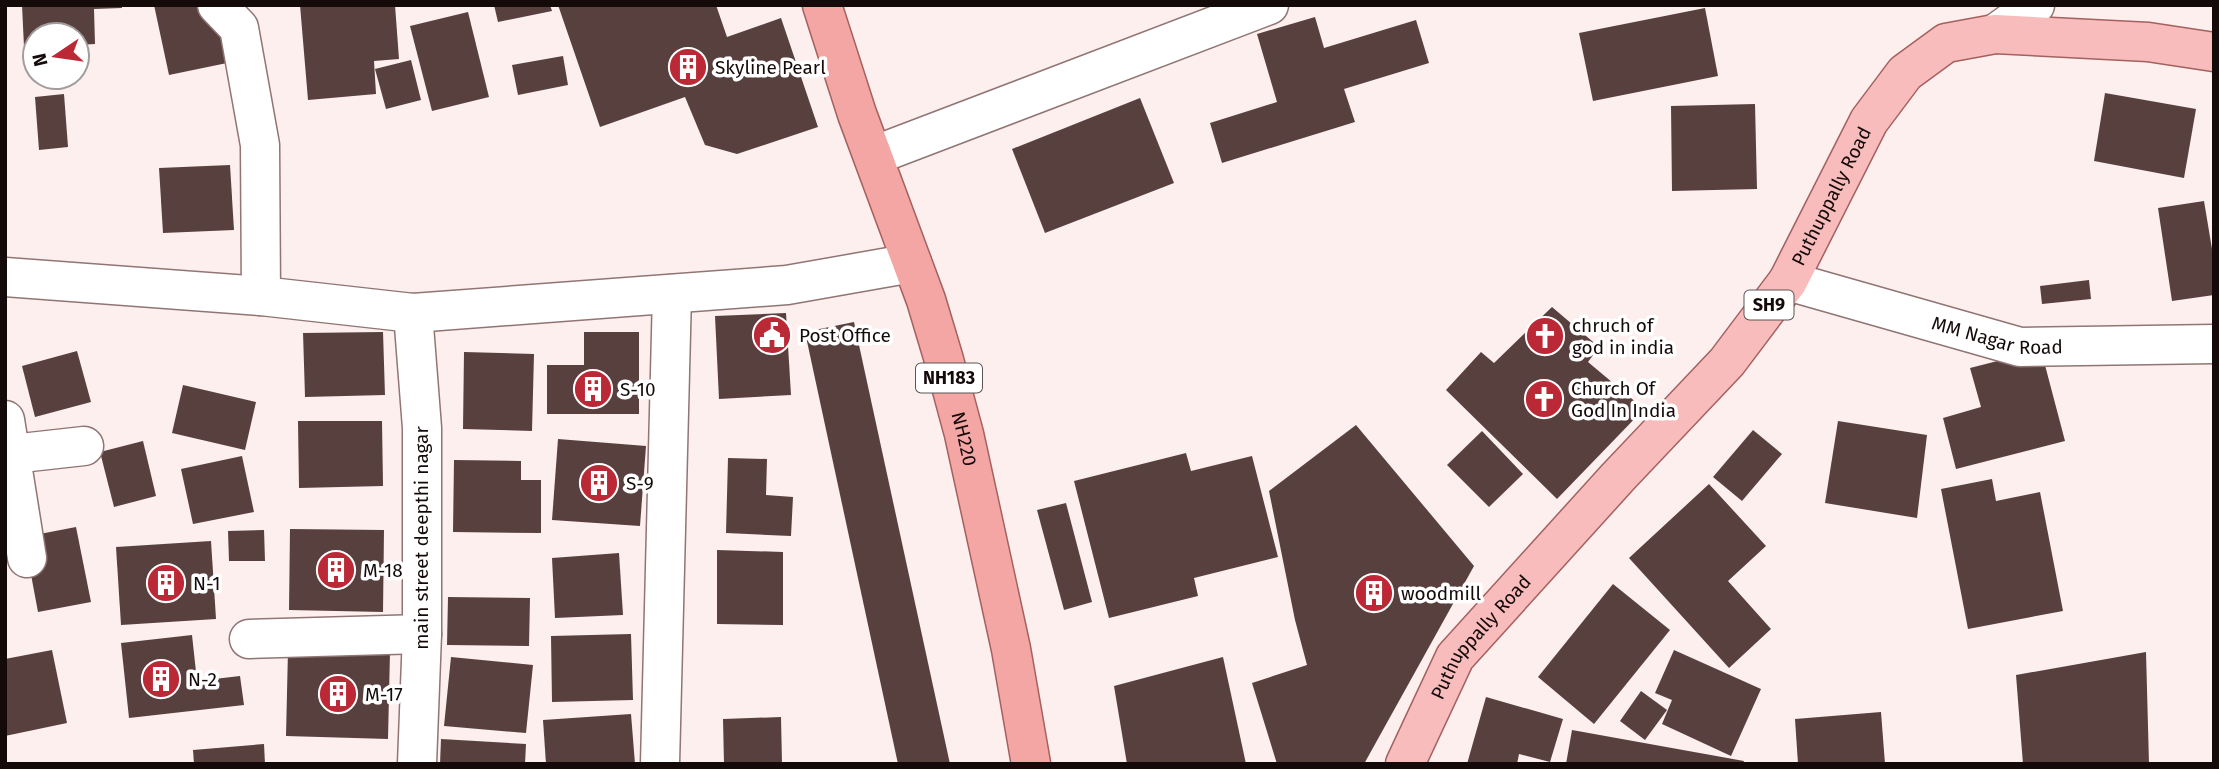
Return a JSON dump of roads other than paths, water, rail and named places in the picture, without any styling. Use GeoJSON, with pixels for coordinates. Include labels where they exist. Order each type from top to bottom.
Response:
{"type":"FeatureCollection","features":[{"type":"Feature","properties":{"kind":"highway","name":"NH220"},"geometry":{"type":"LineString","coordinates":[[822,5],[873,156],[926,300],[964,433],[1011,649],[1031,764]]}},
{"type":"Feature","properties":{"kind":"main road","name":"Puthuppally Road"},"geometry":{"type":"LineString","coordinates":[[1405,764],[1455,657],[1618,477],[1727,362],[1788,281],[1869,121],[1905,73],[1946,43],[1995,34],[2148,42],[2214,52]]}},
{"type":"Feature","properties":{"kind":"street"},"geometry":{"type":"LineString","coordinates":[[217,5],[239,28],[260,145],[261,296]]}},
{"type":"Feature","properties":{"kind":"street"},"geometry":{"type":"LineString","coordinates":[[873,156],[1269,5]]}},
{"type":"Feature","properties":{"kind":"street"},"geometry":{"type":"LineString","coordinates":[[1995,34],[2035,5]]}},
{"type":"Feature","properties":{"kind":"street"},"geometry":{"type":"LineString","coordinates":[[5,277],[261,296],[413,313],[788,285],[912,263]]}},
{"type":"Feature","properties":{"kind":"street","name":"MM Nagar Road"},"geometry":{"type":"LineString","coordinates":[[1788,281],[2020,347],[2214,344]]}},
{"type":"Feature","properties":{"kind":"street"},"geometry":{"type":"LineString","coordinates":[[660,764],[672,294]]}},
{"type":"Feature","properties":{"kind":"street","name":"main street deepthi nagar"},"geometry":{"type":"LineString","coordinates":[[413,313],[422,428],[422,634],[417,764]]}},
{"type":"Feature","properties":{"kind":"street"},"geometry":{"type":"LineString","coordinates":[[27,558],[8,437],[84,446]]}},
{"type":"Feature","properties":{"kind":"street"},"geometry":{"type":"LineString","coordinates":[[249,639],[422,634]]}},
{"type":"Feature","properties":{"kind":"place","name":"Skyline Pearl"},"geometry":{"type":"Point","coordinates":[688,67]}},
{"type":"Feature","properties":{"kind":"place","name":"Post Office"},"geometry":{"type":"Point","coordinates":[772,335]}},
{"type":"Feature","properties":{"kind":"place","name":"chruch of god in india"},"geometry":{"type":"Point","coordinates":[1545,336]}},
{"type":"Feature","properties":{"kind":"place","name":"S-10"},"geometry":{"type":"Point","coordinates":[593,389]}},
{"type":"Feature","properties":{"kind":"place","name":"Church Of God In India"},"geometry":{"type":"Point","coordinates":[1544,399]}},
{"type":"Feature","properties":{"kind":"place","name":"S-9"},"geometry":{"type":"Point","coordinates":[599,483]}},
{"type":"Feature","properties":{"kind":"place","name":"M-18"},"geometry":{"type":"Point","coordinates":[336,570]}},
{"type":"Feature","properties":{"kind":"place","name":"N-1"},"geometry":{"type":"Point","coordinates":[166,583]}},
{"type":"Feature","properties":{"kind":"place","name":"woodmill"},"geometry":{"type":"Point","coordinates":[1374,593]}},
{"type":"Feature","properties":{"kind":"place","name":"N-2"},"geometry":{"type":"Point","coordinates":[161,679]}},
{"type":"Feature","properties":{"kind":"place","name":"M-17"},"geometry":{"type":"Point","coordinates":[338,694]}}]}
